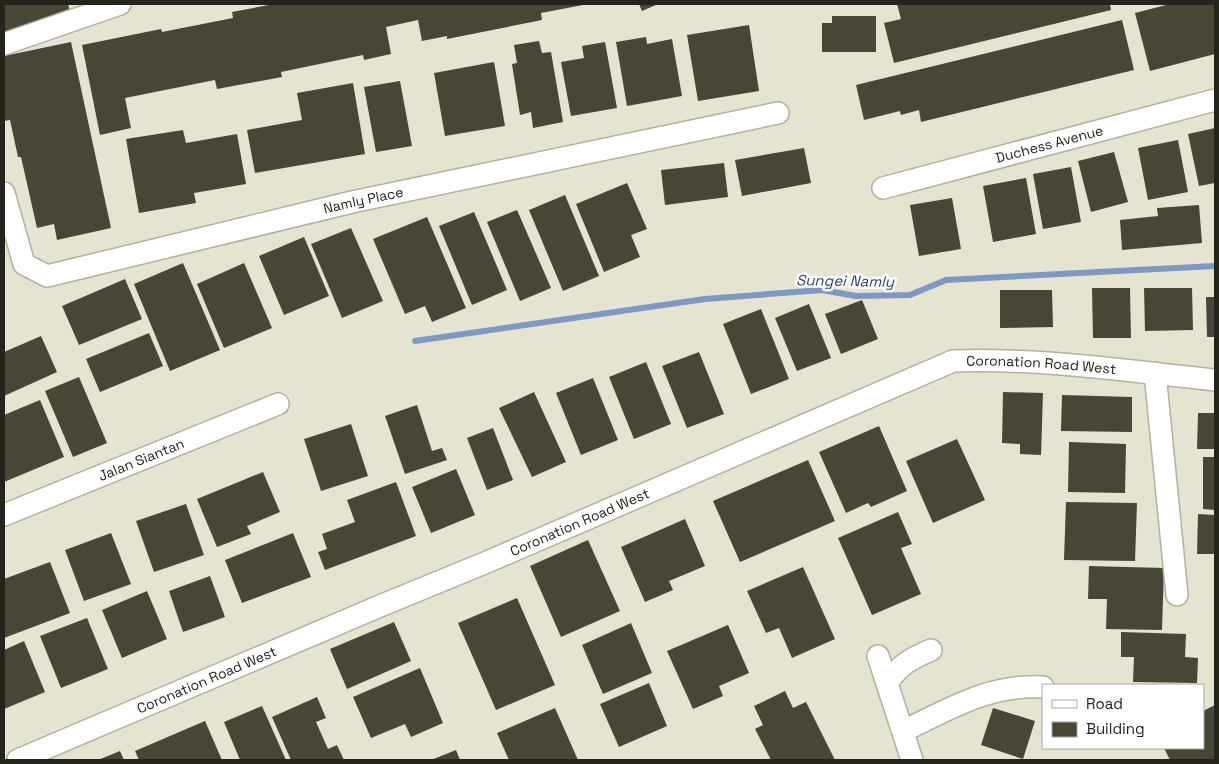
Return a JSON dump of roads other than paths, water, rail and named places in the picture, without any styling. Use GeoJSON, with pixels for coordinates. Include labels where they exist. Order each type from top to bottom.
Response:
{"type":"FeatureCollection","features":[{"type":"Feature","properties":{"kind":"street"},"geometry":{"type":"LineString","coordinates":[[4,44],[120,4]]}},
{"type":"Feature","properties":{"kind":"street","name":"Duchess Avenue"},"geometry":{"type":"LineString","coordinates":[[883,188],[1215,100]]}},
{"type":"Feature","properties":{"kind":"street","name":"Namly Place"},"geometry":{"type":"LineString","coordinates":[[4,193],[24,264],[47,276],[352,202],[778,113]]}},
{"type":"Feature","properties":{"kind":"street","name":"Coronation Road West"},"geometry":{"type":"LineString","coordinates":[[18,760],[487,562],[953,361],[985,360],[1065,364],[1215,380]]}},
{"type":"Feature","properties":{"kind":"street"},"geometry":{"type":"LineString","coordinates":[[1155,374],[1177,595]]}},
{"type":"Feature","properties":{"kind":"street","name":"Jalan Siantan"},"geometry":{"type":"LineString","coordinates":[[4,515],[278,404]]}},
{"type":"Feature","properties":{"kind":"street"},"geometry":{"type":"LineString","coordinates":[[887,683],[897,668],[908,660],[931,650]]}},
{"type":"Feature","properties":{"kind":"street"},"geometry":{"type":"LineString","coordinates":[[878,656],[912,760]]}},
{"type":"Feature","properties":{"kind":"street"},"geometry":{"type":"LineString","coordinates":[[902,731],[985,694],[1001,689],[1024,686],[1042,687]]}},
{"type":"Feature","properties":{"kind":"waterway","name":"Sungei Namly"},"geometry":{"type":"LineString","coordinates":[[415,341],[705,299],[822,290],[856,296],[910,295],[946,280],[1215,266]]}}]}
